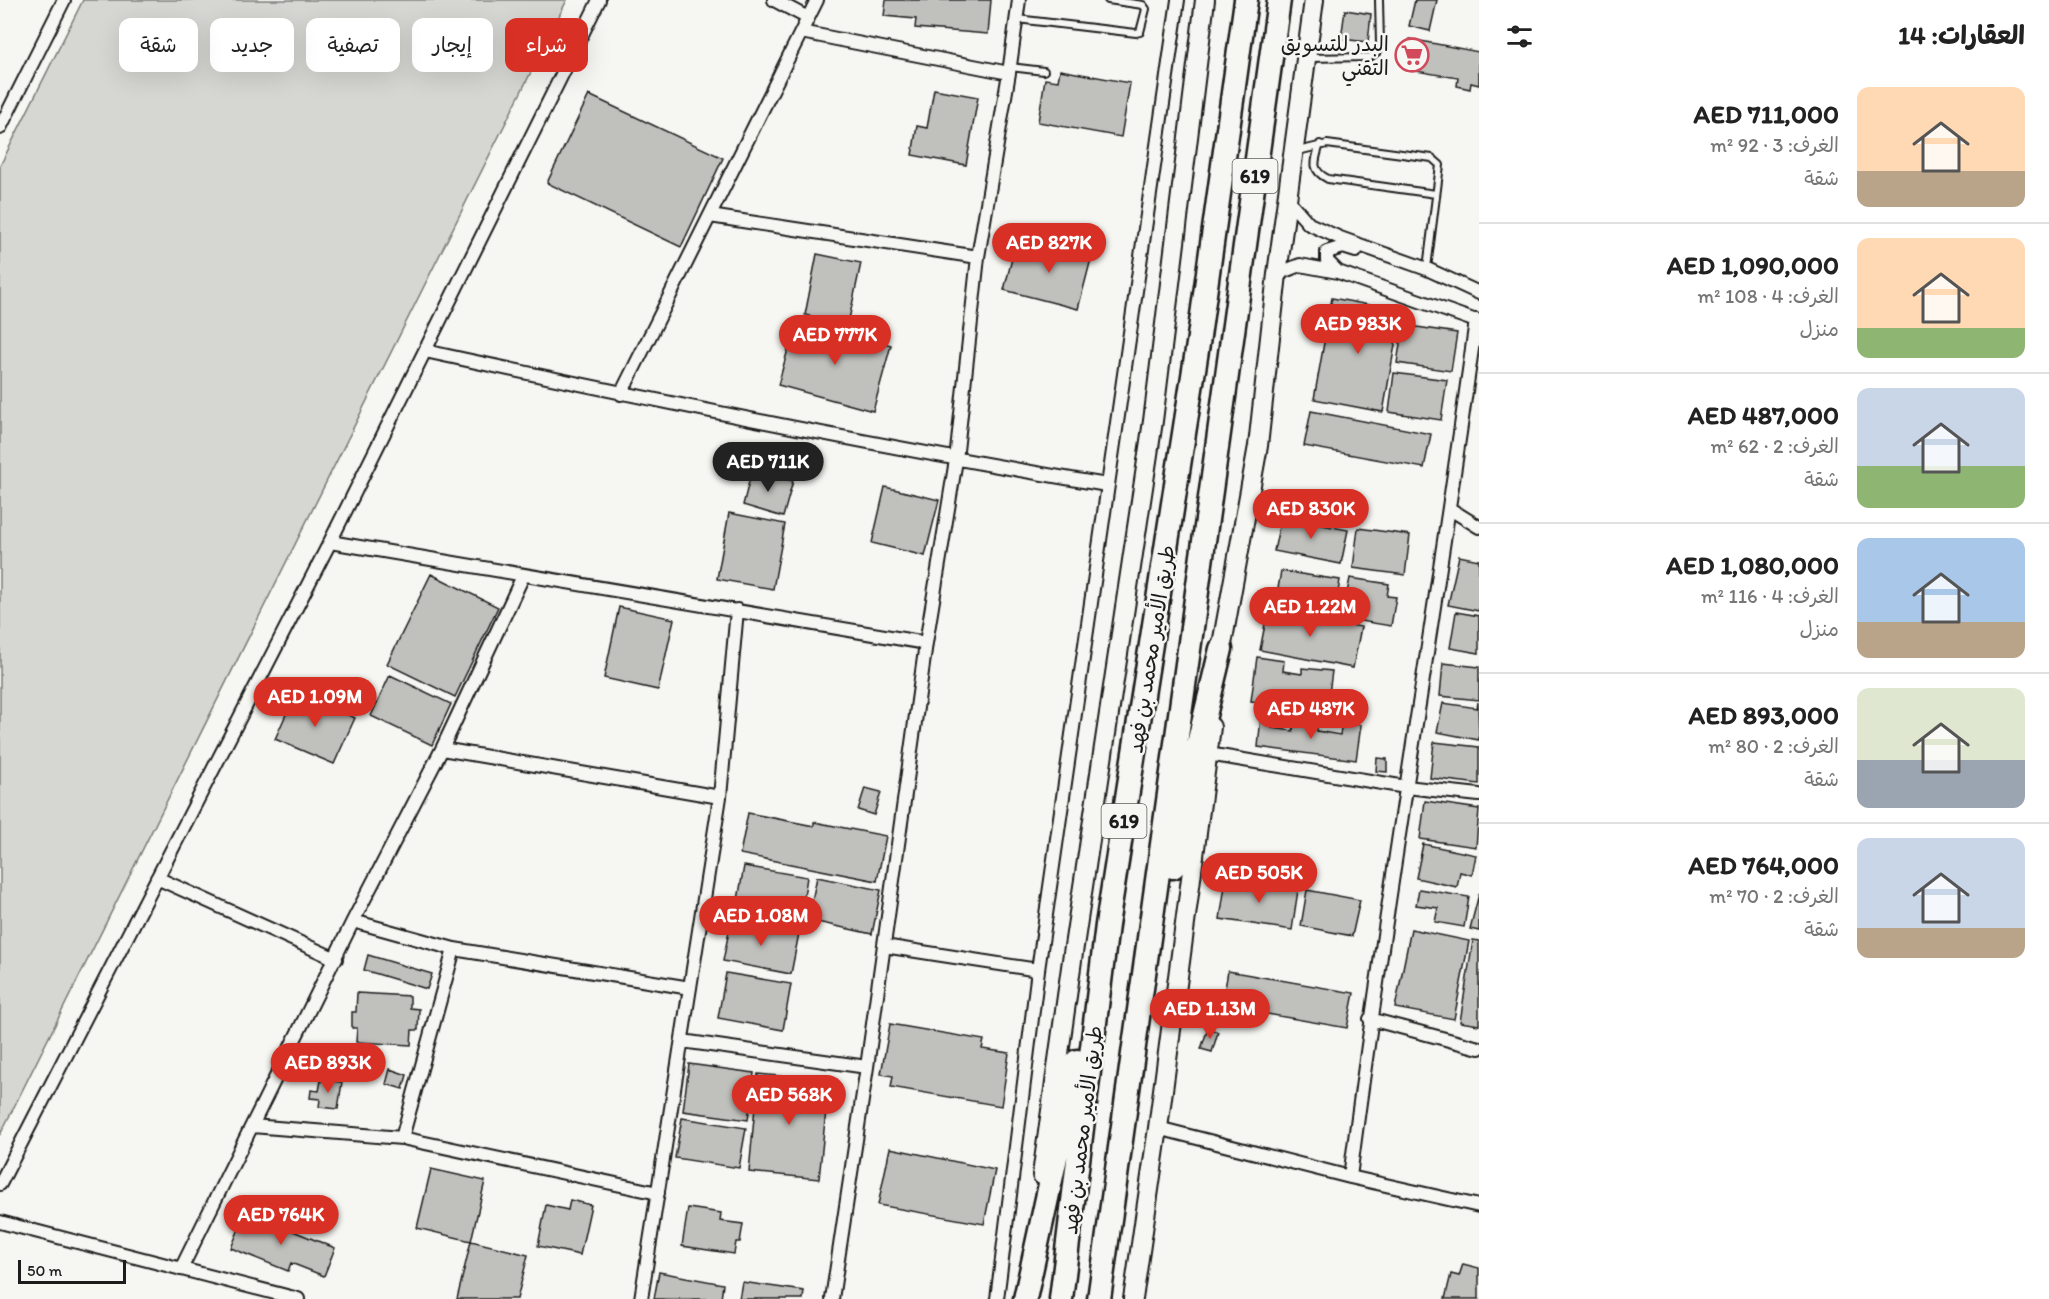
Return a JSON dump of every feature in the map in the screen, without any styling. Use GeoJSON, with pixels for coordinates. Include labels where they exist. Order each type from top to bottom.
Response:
{"type":"FeatureCollection","features":[{"type":"Feature","properties":{"kind":"highway","name":"طريق الأمير محمد بن فهد"},"geometry":{"type":"LineString","coordinates":[[1061,1299],[1107,925],[1198,344],[1246,0]]}},
{"type":"Feature","properties":{"kind":"highway","name":"طريق الأمير محمد بن فهد"},"geometry":{"type":"LineString","coordinates":[[1099,1299],[1279,0]]}},
{"type":"Feature","properties":{"kind":"highway"},"geometry":{"type":"LineString","coordinates":[[1126,1101],[1189,782],[1221,649]]}},
{"type":"Feature","properties":{"kind":"highway"},"geometry":{"type":"LineString","coordinates":[[1025,1299],[1107,925]]}},
{"type":"Feature","properties":{"kind":"main road"},"geometry":{"type":"LineString","coordinates":[[1025,1299],[1073,953],[1153,421],[1176,251],[1205,0]]}},
{"type":"Feature","properties":{"kind":"main road"},"geometry":{"type":"LineString","coordinates":[[1133,1299],[1158,1128],[1221,649],[1258,446],[1277,274],[1314,0]]}},
{"type":"Feature","properties":{"kind":"street"},"geometry":{"type":"LineString","coordinates":[[0,128],[64,0]]}},
{"type":"Feature","properties":{"kind":"street"},"geometry":{"type":"LineString","coordinates":[[0,1184],[330,542],[599,0]]}},
{"type":"Feature","properties":{"kind":"street"},"geometry":{"type":"LineString","coordinates":[[774,0],[808,18]]}},
{"type":"Feature","properties":{"kind":"street"},"geometry":{"type":"LineString","coordinates":[[621,394],[817,0]]}},
{"type":"Feature","properties":{"kind":"street"},"geometry":{"type":"LineString","coordinates":[[832,1299],[926,643],[956,460],[978,258],[1019,0]]}},
{"type":"Feature","properties":{"kind":"street"},"geometry":{"type":"LineString","coordinates":[[996,1299],[1038,970],[1178,0]]}},
{"type":"Feature","properties":{"kind":"street"},"geometry":{"type":"LineString","coordinates":[[801,32],[1009,70]]}},
{"type":"Feature","properties":{"kind":"street"},"geometry":{"type":"LineString","coordinates":[[1287,199],[1309,224],[1340,238],[1427,269],[1479,292]]}},
{"type":"Feature","properties":{"kind":"street"},"geometry":{"type":"LineString","coordinates":[[710,216],[978,258]]}},
{"type":"Feature","properties":{"kind":"street"},"geometry":{"type":"LineString","coordinates":[[1338,272],[1327,261],[1327,252],[1343,248],[1427,269]]}},
{"type":"Feature","properties":{"kind":"street"},"geometry":{"type":"LineString","coordinates":[[1277,274],[1300,265],[1338,272],[1478,321],[1370,1019],[1350,1177]]}},
{"type":"Feature","properties":{"kind":"street"},"geometry":{"type":"LineString","coordinates":[[425,351],[621,394],[956,460],[1107,485]]}},
{"type":"Feature","properties":{"kind":"street"},"geometry":{"type":"LineString","coordinates":[[1450,509],[1479,528]]}},
{"type":"Feature","properties":{"kind":"street"},"geometry":{"type":"LineString","coordinates":[[330,542],[926,643]]}},
{"type":"Feature","properties":{"kind":"street"},"geometry":{"type":"LineString","coordinates":[[182,1269],[353,921],[442,749],[523,576]]}},
{"type":"Feature","properties":{"kind":"street"},"geometry":{"type":"LineString","coordinates":[[641,1299],[720,797],[737,610]]}},
{"type":"Feature","properties":{"kind":"street"},"geometry":{"type":"LineString","coordinates":[[442,749],[720,797]]}},
{"type":"Feature","properties":{"kind":"street"},"geometry":{"type":"LineString","coordinates":[[1208,754],[1406,787],[1479,795]]}},
{"type":"Feature","properties":{"kind":"street"},"geometry":{"type":"LineString","coordinates":[[157,878],[336,959]]}},
{"type":"Feature","properties":{"kind":"street"},"geometry":{"type":"LineString","coordinates":[[353,921],[454,950],[690,988]]}},
{"type":"Feature","properties":{"kind":"street"},"geometry":{"type":"LineString","coordinates":[[884,946],[1038,970]]}},
{"type":"Feature","properties":{"kind":"street"},"geometry":{"type":"LineString","coordinates":[[402,1138],[454,950]]}},
{"type":"Feature","properties":{"kind":"street"},"geometry":{"type":"LineString","coordinates":[[1370,1019],[1479,1048]]}},
{"type":"Feature","properties":{"kind":"street"},"geometry":{"type":"LineString","coordinates":[[682,1041],[867,1067]]}},
{"type":"Feature","properties":{"kind":"street"},"geometry":{"type":"LineString","coordinates":[[252,1126],[402,1138],[658,1192]]}},
{"type":"Feature","properties":{"kind":"street"},"geometry":{"type":"LineString","coordinates":[[1158,1128],[1350,1177],[1479,1206]]}},
{"type":"Feature","properties":{"kind":"street"},"geometry":{"type":"LineString","coordinates":[[0,1222],[298,1299]]}},
{"type":"Feature","properties":{"kind":"lane"},"geometry":{"type":"LineString","coordinates":[[1016,19],[1140,32],[1146,9],[1143,5],[1108,0]]}},
{"type":"Feature","properties":{"kind":"lane"},"geometry":{"type":"LineString","coordinates":[[1307,58],[1370,57],[1377,52],[1380,44],[1379,0]]}},
{"type":"Feature","properties":{"kind":"lane"},"geometry":{"type":"LineString","coordinates":[[1009,70],[1044,71]]}},
{"type":"Feature","properties":{"kind":"lane"},"geometry":{"type":"LineString","coordinates":[[1320,144],[1315,159],[1316,168],[1319,175],[1328,179],[1436,194]]}},
{"type":"Feature","properties":{"kind":"lane"},"geometry":{"type":"LineString","coordinates":[[1293,152],[1320,144],[1431,158],[1437,161],[1440,165],[1427,269]]}},
{"type":"Feature","properties":{"kind":"shaded area"},"geometry":{"type":"Polygon","coordinates":[[[83,0],[567,0],[558,18],[505,18],[505,72],[531,72],[0,1135],[0,166],[83,0]]]}},
{"type":"Feature","properties":{"kind":"building"},"geometry":{"type":"Polygon","coordinates":[[[886,0],[991,0],[988,34],[915,28],[916,19],[884,16],[886,0]]]}},
{"type":"Feature","properties":{"kind":"building"},"geometry":{"type":"Polygon","coordinates":[[[1415,0],[1437,0],[1430,31],[1409,26],[1415,0]]]}},
{"type":"Feature","properties":{"kind":"building"},"geometry":{"type":"Polygon","coordinates":[[[1345,10],[1371,14],[1368,42],[1341,39],[1345,10]]]}},
{"type":"Feature","properties":{"kind":"building"},"geometry":{"type":"Polygon","coordinates":[[[1410,39],[1479,52],[1479,85],[1471,83],[1470,89],[1457,86],[1458,78],[1404,69],[1410,39]]]}},
{"type":"Feature","properties":{"kind":"building"},"geometry":{"type":"Polygon","coordinates":[[[1060,70],[1130,83],[1121,137],[1038,122],[1045,79],[1058,81],[1060,70]]]}},
{"type":"Feature","properties":{"kind":"building"},"geometry":{"type":"Polygon","coordinates":[[[934,89],[978,97],[966,165],[912,155],[917,126],[927,128],[934,89]]]}},
{"type":"Feature","properties":{"kind":"building"},"geometry":{"type":"Polygon","coordinates":[[[589,95],[723,158],[681,247],[547,183],[589,95]]]}},
{"type":"Feature","properties":{"kind":"building"},"geometry":{"type":"Polygon","coordinates":[[[1016,243],[1047,251],[1049,244],[1092,255],[1078,309],[1004,290],[1016,243]]]}},
{"type":"Feature","properties":{"kind":"building"},"geometry":{"type":"Polygon","coordinates":[[[817,254],[861,263],[848,324],[805,315],[817,254]]]}},
{"type":"Feature","properties":{"kind":"building"},"geometry":{"type":"Polygon","coordinates":[[[1332,298],[1401,311],[1383,412],[1314,399],[1332,298]]]}},
{"type":"Feature","properties":{"kind":"building"},"geometry":{"type":"Polygon","coordinates":[[[796,321],[850,337],[851,334],[891,345],[873,411],[778,385],[796,321]]]}},
{"type":"Feature","properties":{"kind":"building"},"geometry":{"type":"Polygon","coordinates":[[[1403,325],[1457,333],[1451,371],[1397,363],[1403,325]]]}},
{"type":"Feature","properties":{"kind":"building"},"geometry":{"type":"Polygon","coordinates":[[[1394,373],[1447,380],[1441,420],[1389,412],[1394,373]]]}},
{"type":"Feature","properties":{"kind":"building"},"geometry":{"type":"Polygon","coordinates":[[[1311,411],[1431,434],[1424,468],[1304,446],[1311,411]]]}},
{"type":"Feature","properties":{"kind":"building"},"geometry":{"type":"Polygon","coordinates":[[[752,470],[793,481],[783,517],[743,505],[752,470]]]}},
{"type":"Feature","properties":{"kind":"building"},"geometry":{"type":"Polygon","coordinates":[[[885,487],[939,500],[925,556],[872,543],[885,487]]]}},
{"type":"Feature","properties":{"kind":"building"},"geometry":{"type":"Polygon","coordinates":[[[729,513],[785,524],[773,589],[717,579],[729,513]]]}},
{"type":"Feature","properties":{"kind":"building"},"geometry":{"type":"Polygon","coordinates":[[[1281,517],[1348,530],[1341,564],[1274,551],[1281,517]]]}},
{"type":"Feature","properties":{"kind":"building"},"geometry":{"type":"Polygon","coordinates":[[[1358,528],[1410,535],[1405,575],[1353,568],[1358,528]]]}},
{"type":"Feature","properties":{"kind":"building"},"geometry":{"type":"Polygon","coordinates":[[[1459,556],[1479,560],[1479,611],[1448,605],[1459,556]]]}},
{"type":"Feature","properties":{"kind":"building"},"geometry":{"type":"Polygon","coordinates":[[[1281,571],[1340,580],[1334,616],[1275,606],[1281,571]]]}},
{"type":"Feature","properties":{"kind":"building"},"geometry":{"type":"Polygon","coordinates":[[[431,574],[498,607],[455,697],[387,664],[431,574]]]}},
{"type":"Feature","properties":{"kind":"building"},"geometry":{"type":"Polygon","coordinates":[[[1350,578],[1389,584],[1387,596],[1396,597],[1391,626],[1342,618],[1350,578]]]}},
{"type":"Feature","properties":{"kind":"building"},"geometry":{"type":"Polygon","coordinates":[[[619,607],[674,619],[658,690],[604,678],[619,607]]]}},
{"type":"Feature","properties":{"kind":"building"},"geometry":{"type":"Polygon","coordinates":[[[1268,609],[1361,627],[1353,668],[1260,650],[1268,609]]]}},
{"type":"Feature","properties":{"kind":"building"},"geometry":{"type":"Polygon","coordinates":[[[1456,612],[1479,616],[1479,653],[1450,648],[1456,612]]]}},
{"type":"Feature","properties":{"kind":"building"},"geometry":{"type":"Polygon","coordinates":[[[1257,657],[1284,661],[1283,671],[1302,674],[1302,668],[1332,671],[1327,709],[1296,705],[1296,701],[1276,699],[1275,704],[1251,701],[1257,657]]]}},
{"type":"Feature","properties":{"kind":"building"},"geometry":{"type":"Polygon","coordinates":[[[1443,663],[1479,667],[1479,700],[1440,696],[1443,663]]]}},
{"type":"Feature","properties":{"kind":"building"},"geometry":{"type":"Polygon","coordinates":[[[390,675],[451,704],[432,745],[371,716],[390,675]]]}},
{"type":"Feature","properties":{"kind":"building"},"geometry":{"type":"Polygon","coordinates":[[[296,692],[355,718],[334,764],[275,739],[296,692]]]}},
{"type":"Feature","properties":{"kind":"building"},"geometry":{"type":"Polygon","coordinates":[[[1478,702],[1479,740],[1437,732],[1443,703],[1477,708],[1478,702]]]}},
{"type":"Feature","properties":{"kind":"building"},"geometry":{"type":"Polygon","coordinates":[[[1261,717],[1273,719],[1272,728],[1293,731],[1294,722],[1317,725],[1317,731],[1340,735],[1342,722],[1361,725],[1356,760],[1258,747],[1261,717]]]}},
{"type":"Feature","properties":{"kind":"building"},"geometry":{"type":"Polygon","coordinates":[[[1434,742],[1479,747],[1479,784],[1430,778],[1434,742]]]}},
{"type":"Feature","properties":{"kind":"building"},"geometry":{"type":"Polygon","coordinates":[[[1377,758],[1387,759],[1387,772],[1376,771],[1377,758]]]}},
{"type":"Feature","properties":{"kind":"building"},"geometry":{"type":"Polygon","coordinates":[[[865,788],[881,792],[874,815],[858,810],[865,788]]]}},
{"type":"Feature","properties":{"kind":"building"},"geometry":{"type":"Polygon","coordinates":[[[1425,801],[1479,809],[1476,847],[1420,839],[1425,801]]]}},
{"type":"Feature","properties":{"kind":"building"},"geometry":{"type":"Polygon","coordinates":[[[748,813],[814,826],[814,822],[886,836],[877,881],[740,854],[748,813]]]}},
{"type":"Feature","properties":{"kind":"building"},"geometry":{"type":"Polygon","coordinates":[[[1423,844],[1476,855],[1472,875],[1460,872],[1457,887],[1416,878],[1423,844]]]}},
{"type":"Feature","properties":{"kind":"building"},"geometry":{"type":"Polygon","coordinates":[[[744,866],[807,877],[800,922],[736,911],[744,866]]]}},
{"type":"Feature","properties":{"kind":"building"},"geometry":{"type":"Polygon","coordinates":[[[817,877],[881,890],[872,934],[808,920],[817,877]]]}},
{"type":"Feature","properties":{"kind":"building"},"geometry":{"type":"Polygon","coordinates":[[[1226,879],[1298,890],[1292,930],[1220,919],[1226,879]]]}},
{"type":"Feature","properties":{"kind":"building"},"geometry":{"type":"Polygon","coordinates":[[[1419,889],[1469,897],[1464,927],[1435,922],[1438,908],[1416,905],[1419,889]]]}},
{"type":"Feature","properties":{"kind":"building"},"geometry":{"type":"Polygon","coordinates":[[[1307,890],[1360,900],[1352,936],[1301,926],[1307,890]]]}},
{"type":"Feature","properties":{"kind":"building"},"geometry":{"type":"Polygon","coordinates":[[[1479,894],[1479,931],[1470,929],[1479,894]]]}},
{"type":"Feature","properties":{"kind":"building"},"geometry":{"type":"Polygon","coordinates":[[[731,921],[799,933],[791,974],[723,961],[731,921]]]}},
{"type":"Feature","properties":{"kind":"building"},"geometry":{"type":"Polygon","coordinates":[[[1411,929],[1469,941],[1454,1019],[1395,1008],[1411,929]]]}},
{"type":"Feature","properties":{"kind":"building"},"geometry":{"type":"Polygon","coordinates":[[[1473,940],[1479,941],[1479,1025],[1460,1022],[1473,940]]]}},
{"type":"Feature","properties":{"kind":"building"},"geometry":{"type":"Polygon","coordinates":[[[368,955],[432,974],[427,989],[364,970],[368,955]]]}},
{"type":"Feature","properties":{"kind":"building"},"geometry":{"type":"Polygon","coordinates":[[[1228,971],[1354,993],[1347,1028],[1222,1006],[1228,971]]]}},
{"type":"Feature","properties":{"kind":"building"},"geometry":{"type":"Polygon","coordinates":[[[726,973],[791,984],[783,1030],[718,1018],[726,973]]]}},
{"type":"Feature","properties":{"kind":"building"},"geometry":{"type":"Polygon","coordinates":[[[357,993],[410,996],[410,1008],[419,1009],[418,1030],[412,1030],[411,1045],[356,1042],[357,1028],[352,1028],[352,1012],[356,1012],[357,993]]]}},
{"type":"Feature","properties":{"kind":"building"},"geometry":{"type":"Polygon","coordinates":[[[890,1024],[984,1040],[982,1049],[1009,1053],[1001,1106],[891,1087],[893,1076],[881,1074],[890,1024]]]}},
{"type":"Feature","properties":{"kind":"building"},"geometry":{"type":"Polygon","coordinates":[[[1208,1028],[1218,1032],[1212,1052],[1201,1049],[1208,1028]]]}},
{"type":"Feature","properties":{"kind":"building"},"geometry":{"type":"Polygon","coordinates":[[[689,1064],[754,1073],[748,1120],[683,1111],[689,1064]]]}},
{"type":"Feature","properties":{"kind":"building"},"geometry":{"type":"Polygon","coordinates":[[[390,1069],[407,1075],[403,1089],[386,1084],[390,1069]]]}},
{"type":"Feature","properties":{"kind":"building"},"geometry":{"type":"Polygon","coordinates":[[[758,1074],[829,1081],[819,1179],[749,1172],[758,1074]]]}},
{"type":"Feature","properties":{"kind":"building"},"geometry":{"type":"Polygon","coordinates":[[[321,1080],[342,1082],[338,1109],[319,1107],[320,1099],[310,1098],[311,1090],[319,1091],[321,1080]]]}},
{"type":"Feature","properties":{"kind":"building"},"geometry":{"type":"Polygon","coordinates":[[[682,1118],[746,1128],[739,1168],[675,1158],[682,1118]]]}},
{"type":"Feature","properties":{"kind":"building"},"geometry":{"type":"Polygon","coordinates":[[[890,1148],[995,1170],[984,1224],[878,1205],[890,1148]]]}},
{"type":"Feature","properties":{"kind":"building"},"geometry":{"type":"Polygon","coordinates":[[[431,1169],[485,1181],[471,1241],[417,1228],[431,1169]]]}},
{"type":"Feature","properties":{"kind":"building"},"geometry":{"type":"Polygon","coordinates":[[[570,1200],[591,1205],[580,1255],[538,1246],[546,1205],[568,1210],[570,1200]]]}},
{"type":"Feature","properties":{"kind":"building"},"geometry":{"type":"Polygon","coordinates":[[[688,1208],[721,1213],[720,1221],[743,1224],[740,1242],[736,1242],[734,1254],[682,1246],[688,1208]]]}},
{"type":"Feature","properties":{"kind":"building"},"geometry":{"type":"Polygon","coordinates":[[[246,1212],[335,1248],[324,1276],[291,1263],[288,1271],[231,1248],[246,1212]]]}},
{"type":"Feature","properties":{"kind":"building"},"geometry":{"type":"Polygon","coordinates":[[[471,1241],[528,1255],[517,1299],[457,1299],[471,1241]]]}},
{"type":"Feature","properties":{"kind":"building"},"geometry":{"type":"Polygon","coordinates":[[[1463,1264],[1479,1268],[1479,1299],[1445,1299],[1451,1274],[1459,1276],[1463,1264]]]}},
{"type":"Feature","properties":{"kind":"building"},"geometry":{"type":"Polygon","coordinates":[[[659,1272],[723,1284],[721,1299],[654,1299],[659,1272]]]}},
{"type":"Feature","properties":{"kind":"building"},"geometry":{"type":"Polygon","coordinates":[[[742,1282],[804,1291],[803,1299],[739,1299],[742,1282]]]}},
{"type":"Feature","properties":{"kind":"place","name":"البدر للتسويق التقني"},"geometry":{"type":"Point","coordinates":[1412,55]}}]}
